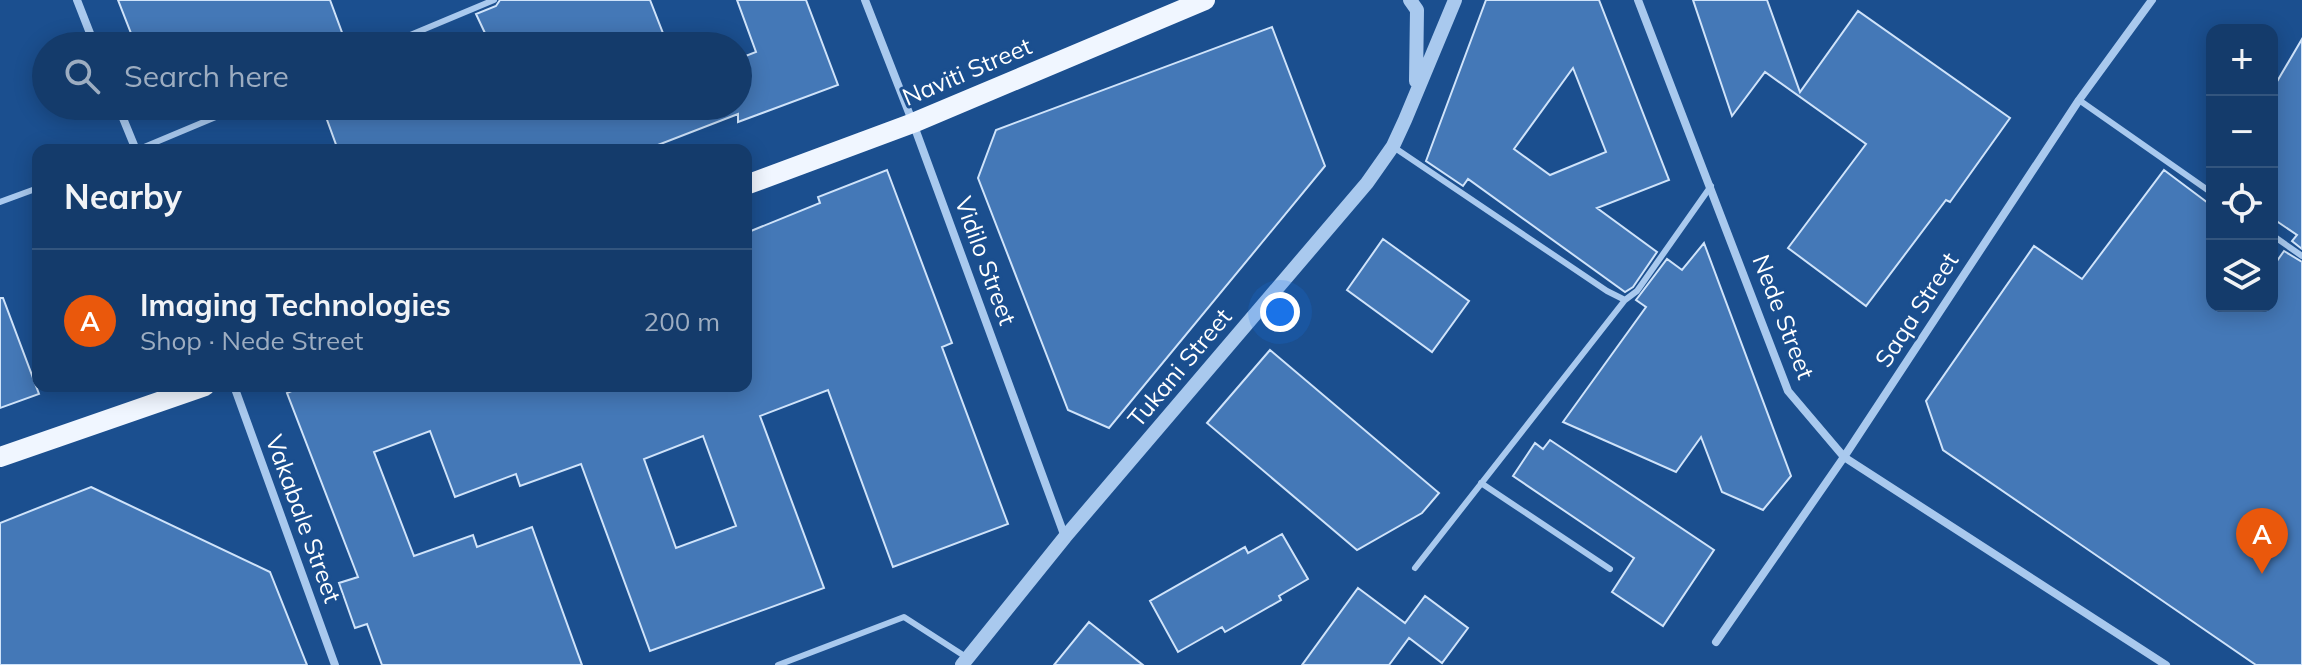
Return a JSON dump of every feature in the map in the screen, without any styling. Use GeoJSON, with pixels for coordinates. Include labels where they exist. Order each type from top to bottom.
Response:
{"type":"FeatureCollection","features":[{"type":"Feature","properties":{"kind":"main road","name":"Naviti Street"},"geometry":{"type":"LineString","coordinates":[[752,183],[913,123],[1205,0]]}},
{"type":"Feature","properties":{"kind":"main road"},"geometry":{"type":"LineString","coordinates":[[0,457],[188,392]]}},
{"type":"Feature","properties":{"kind":"street"},"geometry":{"type":"LineString","coordinates":[[77,0],[90,32]]}},
{"type":"Feature","properties":{"kind":"street","name":"Vidilo Street"},"geometry":{"type":"LineString","coordinates":[[865,0],[1065,537]]}},
{"type":"Feature","properties":{"kind":"street","name":"Tukani Street"},"geometry":{"type":"LineString","coordinates":[[1410,0],[1417,10],[1416,90]]}},
{"type":"Feature","properties":{"kind":"street","name":"Tukani Street"},"geometry":{"type":"LineString","coordinates":[[965,662],[1065,537],[1367,183],[1393,146],[1455,0]]}},
{"type":"Feature","properties":{"kind":"street","name":"Nede Street"},"geometry":{"type":"LineString","coordinates":[[1638,0],[1788,391],[1844,457],[2166,665]]}},
{"type":"Feature","properties":{"kind":"street","name":"Saqa Street"},"geometry":{"type":"LineString","coordinates":[[1716,642],[1844,457],[2079,100],[2152,0]]}},
{"type":"Feature","properties":{"kind":"street"},"geometry":{"type":"LineString","coordinates":[[124,120],[134,144]]}},
{"type":"Feature","properties":{"kind":"street","name":"Vakabale Street"},"geometry":{"type":"LineString","coordinates":[[236,392],[335,665]]}},
{"type":"Feature","properties":{"kind":"lane"},"geometry":{"type":"LineString","coordinates":[[417,32],[494,0]]}},
{"type":"Feature","properties":{"kind":"lane"},"geometry":{"type":"LineString","coordinates":[[2079,100],[2206,189]]}},
{"type":"Feature","properties":{"kind":"lane"},"geometry":{"type":"LineString","coordinates":[[150,144],[208,120]]}},
{"type":"Feature","properties":{"kind":"lane"},"geometry":{"type":"LineString","coordinates":[[1393,146],[1607,291],[1625,300]]}},
{"type":"Feature","properties":{"kind":"lane"},"geometry":{"type":"LineString","coordinates":[[1415,568],[1625,300],[1637,291],[1711,186]]}},
{"type":"Feature","properties":{"kind":"lane"},"geometry":{"type":"LineString","coordinates":[[0,202],[32,190]]}},
{"type":"Feature","properties":{"kind":"lane"},"geometry":{"type":"LineString","coordinates":[[2278,239],[2302,256]]}},
{"type":"Feature","properties":{"kind":"lane"},"geometry":{"type":"LineString","coordinates":[[1481,483],[1610,569]]}},
{"type":"Feature","properties":{"kind":"lane"},"geometry":{"type":"LineString","coordinates":[[778,665],[904,617],[965,662]]}},
{"type":"Feature","properties":{"kind":"building"},"geometry":{"type":"Polygon","coordinates":[[[118,0],[330,0],[342,32],[131,32],[118,0]]]}},
{"type":"Feature","properties":{"kind":"building"},"geometry":{"type":"Polygon","coordinates":[[[500,0],[650,0],[663,32],[484,32],[476,14],[496,6],[500,0]]]}},
{"type":"Feature","properties":{"kind":"building"},"geometry":{"type":"Polygon","coordinates":[[[737,0],[806,0],[838,85],[752,117],[752,54],[756,52],[752,32],[749,32],[737,0]]]}},
{"type":"Feature","properties":{"kind":"building"},"geometry":{"type":"Polygon","coordinates":[[[1486,0],[1599,0],[1669,180],[1597,208],[1657,252],[1633,287],[1625,292],[1468,179],[1463,186],[1426,161],[1486,0]],[[1573,68],[1514,149],[1550,175],[1606,152],[1573,68]]]}},
{"type":"Feature","properties":{"kind":"building"},"geometry":{"type":"Polygon","coordinates":[[[1693,0],[1767,0],[1800,92],[1858,11],[2010,118],[1950,202],[1946,200],[1866,306],[1788,248],[1866,144],[1765,72],[1732,116],[1693,0]]]}},
{"type":"Feature","properties":{"kind":"building"},"geometry":{"type":"Polygon","coordinates":[[[1272,27],[1325,166],[1109,428],[1068,410],[978,178],[996,130],[1272,27]]]}},
{"type":"Feature","properties":{"kind":"building"},"geometry":{"type":"Polygon","coordinates":[[[2302,39],[2302,249],[2292,241],[2297,235],[2278,222],[2278,80],[2302,39]]]}},
{"type":"Feature","properties":{"kind":"building"},"geometry":{"type":"Polygon","coordinates":[[[327,120],[722,120],[660,144],[336,144],[327,120]]]}},
{"type":"Feature","properties":{"kind":"building"},"geometry":{"type":"Polygon","coordinates":[[[887,170],[952,343],[942,347],[1008,524],[893,567],[828,390],[760,416],[824,588],[650,651],[581,464],[520,486],[516,474],[455,497],[430,431],[374,452],[414,556],[473,535],[477,547],[532,527],[582,665],[382,665],[367,624],[355,628],[339,583],[358,577],[287,393],[752,392],[752,231],[820,203],[818,197],[887,170]],[[703,436],[644,459],[676,548],[736,526],[703,436]]]}},
{"type":"Feature","properties":{"kind":"building"},"geometry":{"type":"Polygon","coordinates":[[[2164,170],[2206,202],[2206,312],[2278,312],[2278,260],[2284,251],[2302,262],[2302,665],[2256,665],[1943,450],[1926,401],[2034,246],[2082,279],[2164,170]]]}},
{"type":"Feature","properties":{"kind":"building"},"geometry":{"type":"Polygon","coordinates":[[[1383,239],[1469,301],[1432,352],[1347,290],[1383,239]]]}},
{"type":"Feature","properties":{"kind":"building"},"geometry":{"type":"Polygon","coordinates":[[[1704,243],[1791,476],[1763,510],[1722,492],[1701,437],[1676,472],[1563,422],[1646,307],[1636,300],[1667,259],[1682,270],[1704,243]]]}},
{"type":"Feature","properties":{"kind":"building"},"geometry":{"type":"Polygon","coordinates":[[[0,298],[3,298],[32,375],[32,392],[39,394],[0,408],[0,298]]]}},
{"type":"Feature","properties":{"kind":"building"},"geometry":{"type":"Polygon","coordinates":[[[1270,350],[1439,493],[1422,513],[1357,550],[1207,423],[1270,350]]]}},
{"type":"Feature","properties":{"kind":"building"},"geometry":{"type":"Polygon","coordinates":[[[1550,440],[1714,550],[1663,626],[1612,592],[1634,558],[1513,476],[1535,443],[1543,449],[1550,440]]]}},
{"type":"Feature","properties":{"kind":"building"},"geometry":{"type":"Polygon","coordinates":[[[91,487],[270,572],[307,665],[0,665],[0,523],[91,487]]]}},
{"type":"Feature","properties":{"kind":"building"},"geometry":{"type":"Polygon","coordinates":[[[1282,534],[1308,579],[1279,596],[1281,600],[1225,632],[1222,627],[1178,652],[1150,601],[1245,547],[1248,553],[1282,534]]]}},
{"type":"Feature","properties":{"kind":"building"},"geometry":{"type":"Polygon","coordinates":[[[1358,588],[1405,623],[1425,596],[1468,628],[1442,663],[1409,638],[1389,665],[1302,665],[1358,588]]]}},
{"type":"Feature","properties":{"kind":"building"},"geometry":{"type":"Polygon","coordinates":[[[1089,622],[1143,665],[1054,665],[1089,622]]]}},
{"type":"Feature","properties":{"kind":"place","name":"Imaging Technologies"},"geometry":{"type":"Point","coordinates":[2262,574]}}]}
